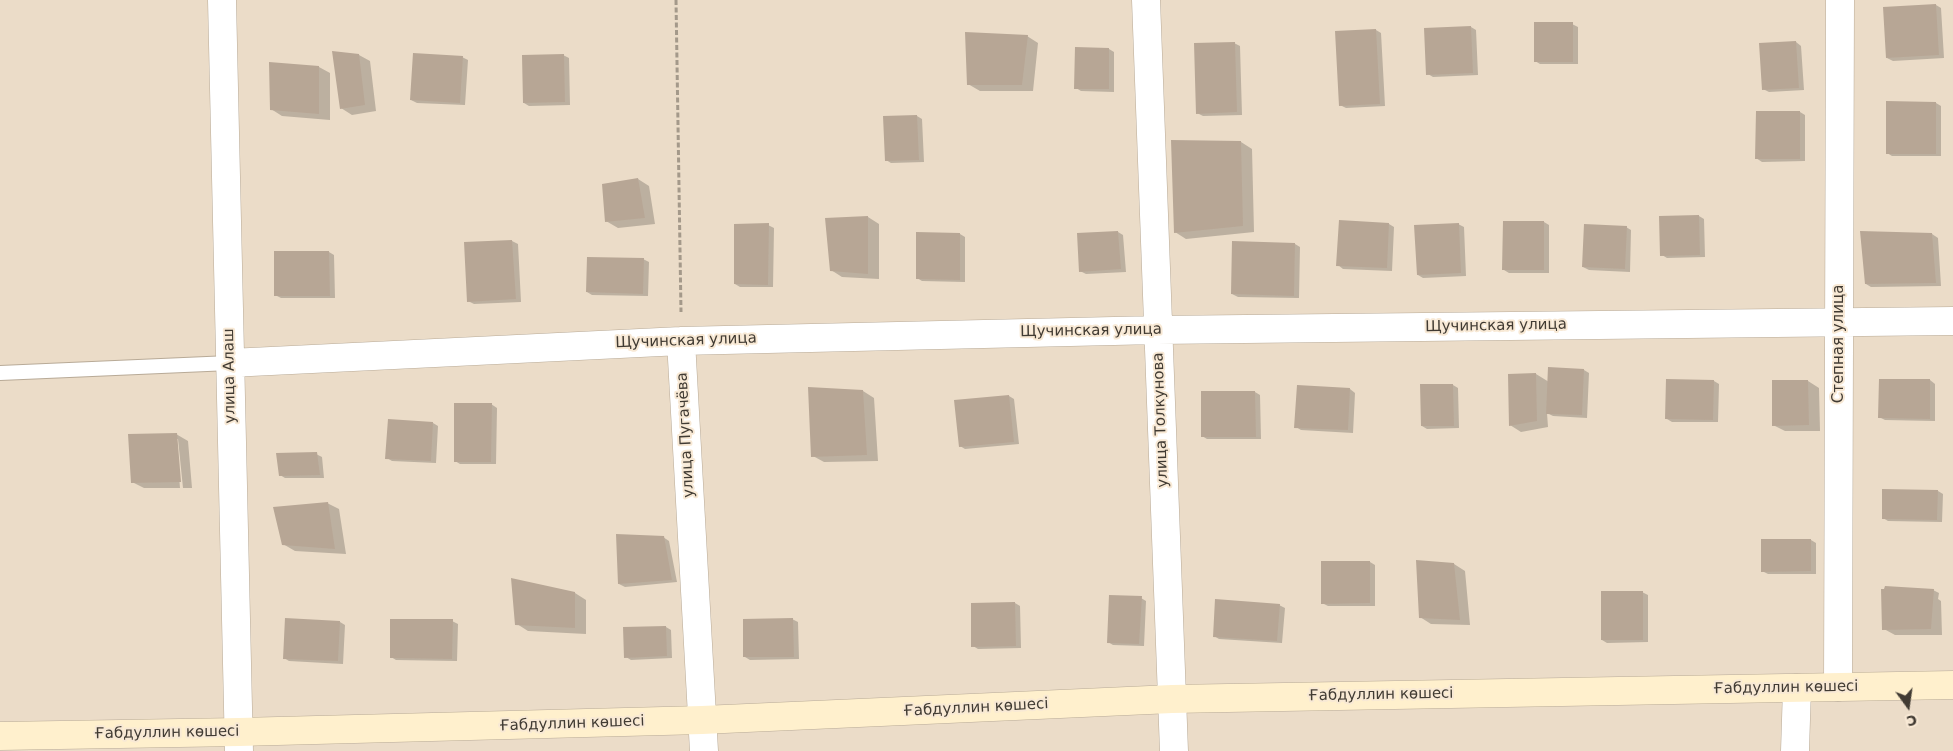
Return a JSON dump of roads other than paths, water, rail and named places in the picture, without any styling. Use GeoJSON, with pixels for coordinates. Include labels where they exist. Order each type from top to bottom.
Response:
{"type":"FeatureCollection","features":[{"type":"Feature","properties":{"kind":"street","name":"улица Алаш"},"geometry":{"type":"LineString","coordinates":[[222,0],[239,742]]}},
{"type":"Feature","properties":{"kind":"street","name":"улица Толкунова"},"geometry":{"type":"LineString","coordinates":[[1146,0],[1174,751]]}},
{"type":"Feature","properties":{"kind":"street","name":"Степная улица"},"geometry":{"type":"LineString","coordinates":[[1838,687],[1840,0]]}},
{"type":"Feature","properties":{"kind":"street","name":"Щучинская улица"},"geometry":{"type":"LineString","coordinates":[[230,363],[681,340],[1157,330],[1953,322]]}},
{"type":"Feature","properties":{"kind":"street","name":"улица Пугачёва"},"geometry":{"type":"LineString","coordinates":[[681,340],[704,751]]}},
{"type":"Feature","properties":{"kind":"street","name":"Ғабдуллин көшесі"},"geometry":{"type":"LineString","coordinates":[[0,736],[239,742],[1172,699],[1953,685]]}},
{"type":"Feature","properties":{"kind":"street"},"geometry":{"type":"LineString","coordinates":[[1795,751],[1796,688]]}},
{"type":"Feature","properties":{"kind":"lane"},"geometry":{"type":"LineString","coordinates":[[0,372],[230,363]]}}]}
